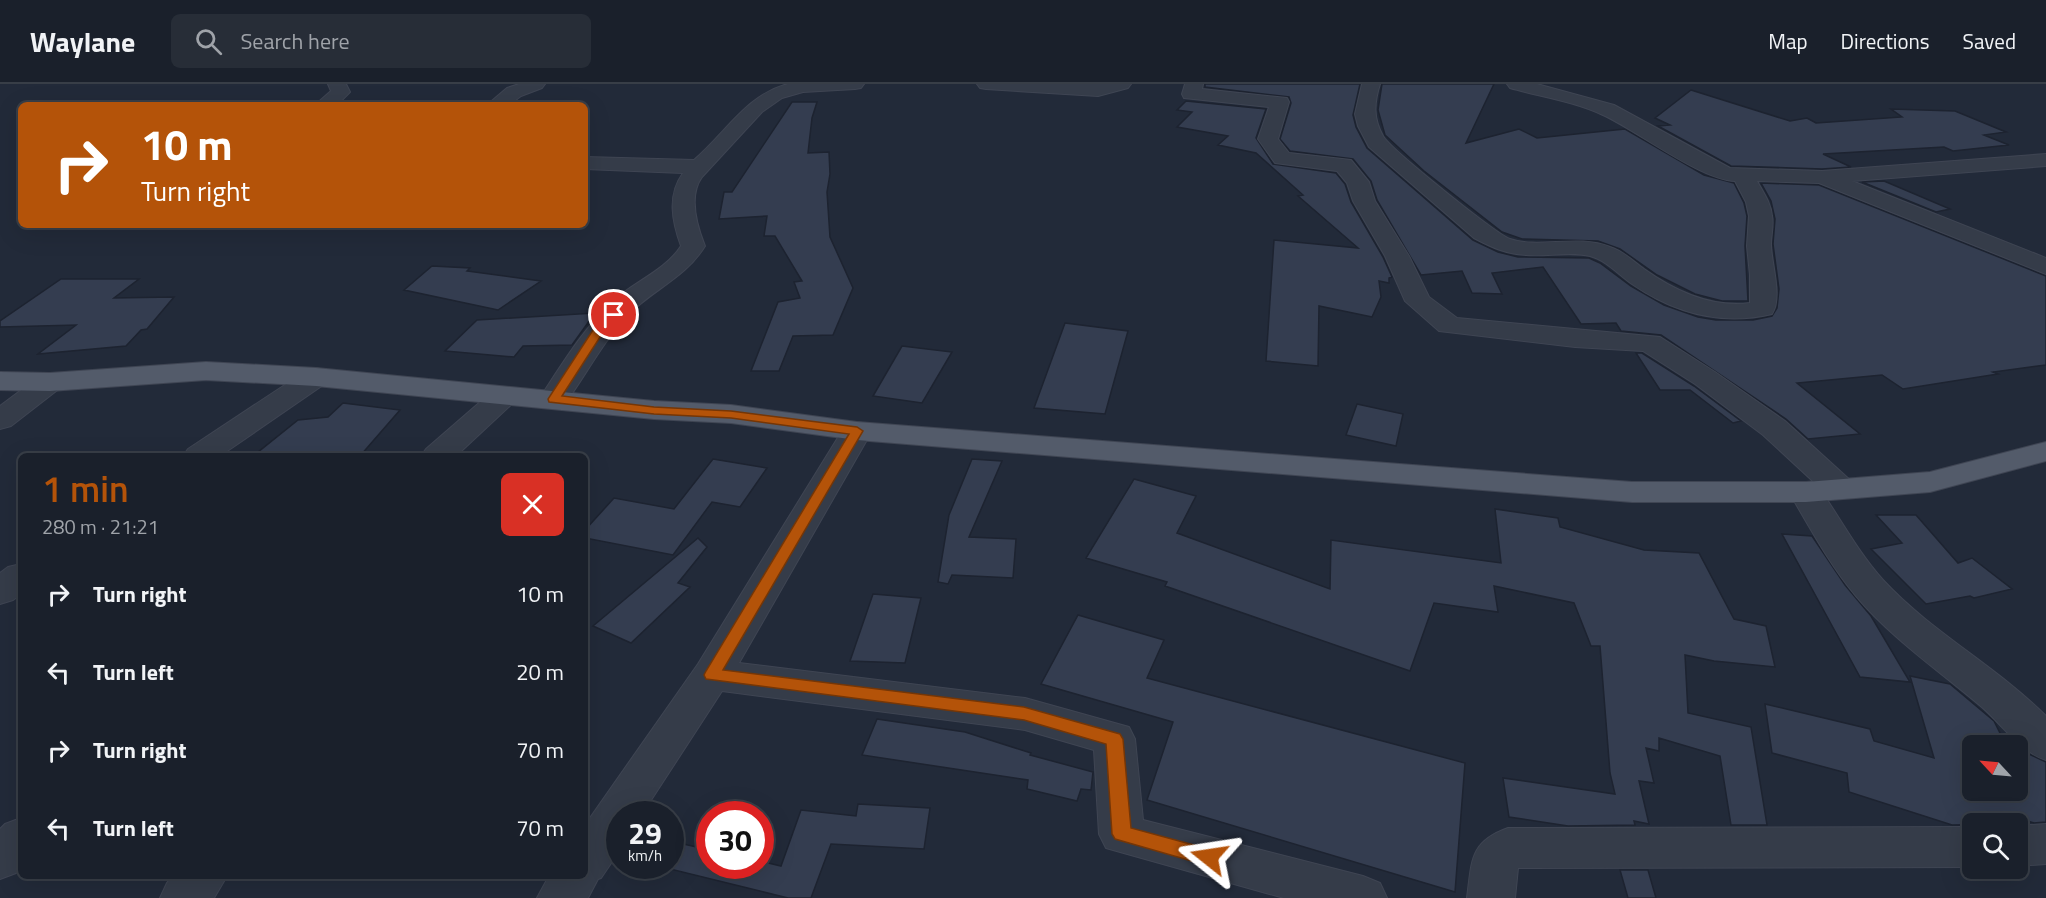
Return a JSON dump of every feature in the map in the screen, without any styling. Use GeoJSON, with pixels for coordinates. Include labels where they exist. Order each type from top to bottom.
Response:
{"type":"FeatureCollection","features":[{"type":"Feature","properties":{"kind":"main road"},"geometry":{"type":"LineString","coordinates":[[0,381],[50,382],[206,371],[316,377],[654,410],[731,414],[857,431],[1632,492],[1822,490],[1930,482],[2046,451]]}},
{"type":"Feature","properties":{"kind":"street"},"geometry":{"type":"LineString","coordinates":[[329,102],[341,92],[337,84]]}},
{"type":"Feature","properties":{"kind":"street"},"geometry":{"type":"LineString","coordinates":[[501,102],[514,92],[536,84]]}},
{"type":"Feature","properties":{"kind":"street"},"geometry":{"type":"LineString","coordinates":[[554,399],[597,332],[631,299],[687,257],[693,246],[686,218],[684,189],[698,167],[714,154],[753,111],[764,93],[855,84]]}},
{"type":"Feature","properties":{"kind":"street"},"geometry":{"type":"LineString","coordinates":[[986,84],[1098,90],[1122,84]]}},
{"type":"Feature","properties":{"kind":"street"},"geometry":{"type":"LineString","coordinates":[[1194,84],[1191,94],[1280,102],[1268,139],[1282,159],[1342,165],[1358,182],[1364,201],[1397,256],[1418,301],[1449,324],[1575,339],[1650,343],[1705,378],[1774,428],[1822,490],[1848,561],[1881,601],[1994,694],[2046,743]]}},
{"type":"Feature","properties":{"kind":"street"},"geometry":{"type":"LineString","coordinates":[[1371,84],[1363,107],[1366,124],[1376,143],[1482,232],[1501,243],[1512,246],[1584,248],[1603,252],[1654,288],[1673,299],[1690,305],[1736,311],[1763,308],[1763,276],[1759,246],[1761,216],[1757,202],[1743,176]]}},
{"type":"Feature","properties":{"kind":"street"},"geometry":{"type":"LineString","coordinates":[[1516,84],[1607,109],[1641,126],[1719,172],[1743,176],[1822,177],[2046,160]]}},
{"type":"Feature","properties":{"kind":"street"},"geometry":{"type":"LineString","coordinates":[[588,164],[698,167]]}},
{"type":"Feature","properties":{"kind":"street"},"geometry":{"type":"LineString","coordinates":[[1822,177],[2046,267]]}},
{"type":"Feature","properties":{"kind":"street"},"geometry":{"type":"LineString","coordinates":[[203,453],[316,377]]}},
{"type":"Feature","properties":{"kind":"street"},"geometry":{"type":"LineString","coordinates":[[0,420],[50,382]]}},
{"type":"Feature","properties":{"kind":"street"},"geometry":{"type":"LineString","coordinates":[[440,453],[504,396]]}},
{"type":"Feature","properties":{"kind":"street"},"geometry":{"type":"LineString","coordinates":[[588,858],[712,675],[857,431]]}},
{"type":"Feature","properties":{"kind":"street"},"geometry":{"type":"LineString","coordinates":[[0,591],[18,578]]}},
{"type":"Feature","properties":{"kind":"street"},"geometry":{"type":"LineString","coordinates":[[712,675],[1024,714],[1114,739],[1122,834],[1363,898]]}},
{"type":"Feature","properties":{"kind":"street"},"geometry":{"type":"LineString","coordinates":[[0,859],[18,841]]}},
{"type":"Feature","properties":{"kind":"street"},"geometry":{"type":"LineString","coordinates":[[2028,845],[2046,844]]}},
{"type":"Feature","properties":{"kind":"street"},"geometry":{"type":"LineString","coordinates":[[1491,898],[1495,859],[1508,848],[1962,847]]}},
{"type":"Feature","properties":{"kind":"street"},"geometry":{"type":"LineString","coordinates":[[184,898],[201,879]]}},
{"type":"Feature","properties":{"kind":"street"},"geometry":{"type":"LineString","coordinates":[[561,898],[574,879]]}},
{"type":"Feature","properties":{"kind":"building"},"geometry":{"type":"Polygon","coordinates":[[[1205,84],[1360,84],[1353,115],[1356,127],[1367,148],[1473,240],[1498,252],[1518,257],[1589,258],[1664,305],[1698,317],[1716,320],[1753,320],[1772,316],[1777,308],[1779,289],[1773,244],[1775,219],[1771,201],[1761,183],[1819,185],[2046,276],[2046,365],[1993,372],[1998,374],[1903,389],[1882,375],[1797,383],[1860,434],[1808,439],[1786,419],[1661,335],[1621,331],[1616,323],[1581,324],[1543,267],[1492,273],[1502,294],[1472,293],[1462,271],[1421,275],[1377,200],[1371,181],[1353,159],[1290,151],[1280,139],[1291,103],[1289,97],[1205,87],[1205,84]]]}},
{"type":"Feature","properties":{"kind":"building"},"geometry":{"type":"Polygon","coordinates":[[[1382,84],[1494,84],[1466,143],[1519,129],[1537,138],[1625,129],[1704,175],[1734,183],[1744,203],[1747,216],[1745,246],[1748,301],[1722,301],[1695,294],[1657,275],[1620,249],[1598,241],[1522,239],[1502,232],[1424,171],[1385,135],[1378,110],[1382,84]]]}},
{"type":"Feature","properties":{"kind":"building"},"geometry":{"type":"Polygon","coordinates":[[[1691,90],[1790,121],[1807,118],[1816,123],[1902,117],[1891,109],[1955,111],[2006,132],[1984,135],[2009,145],[1953,151],[1944,147],[1823,154],[1851,167],[1822,169],[1731,166],[1658,126],[1670,125],[1655,118],[1691,90]]]}},
{"type":"Feature","properties":{"kind":"building"},"geometry":{"type":"Polygon","coordinates":[[[1186,101],[1266,109],[1256,138],[1273,164],[1336,173],[1345,184],[1351,202],[1383,257],[1392,277],[1389,278],[1389,283],[1379,281],[1381,297],[1372,317],[1319,306],[1318,366],[1266,361],[1274,240],[1358,248],[1298,196],[1303,195],[1256,153],[1218,145],[1228,136],[1177,127],[1192,112],[1177,110],[1186,101]]]}},
{"type":"Feature","properties":{"kind":"building"},"geometry":{"type":"Polygon","coordinates":[[[792,102],[817,102],[812,118],[808,153],[829,152],[830,174],[827,192],[830,237],[853,288],[833,335],[793,336],[779,371],[751,371],[778,302],[800,298],[794,282],[802,281],[775,236],[764,236],[767,216],[719,219],[724,192],[732,192],[792,102]]]}},
{"type":"Feature","properties":{"kind":"building"},"geometry":{"type":"Polygon","coordinates":[[[1884,181],[1950,209],[1936,212],[1862,182],[1884,181]]]}},
{"type":"Feature","properties":{"kind":"building"},"geometry":{"type":"Polygon","coordinates":[[[432,266],[470,268],[467,271],[541,281],[498,310],[404,290],[432,266]]]}},
{"type":"Feature","properties":{"kind":"building"},"geometry":{"type":"Polygon","coordinates":[[[61,279],[139,279],[114,298],[174,297],[147,329],[141,330],[126,346],[38,354],[76,325],[0,327],[0,321],[61,279]]]}},
{"type":"Feature","properties":{"kind":"building"},"geometry":{"type":"Polygon","coordinates":[[[595,313],[572,345],[523,346],[514,357],[445,351],[477,320],[595,313]]]}},
{"type":"Feature","properties":{"kind":"building"},"geometry":{"type":"Polygon","coordinates":[[[1065,323],[1128,331],[1105,414],[1034,408],[1065,323]]]}},
{"type":"Feature","properties":{"kind":"building"},"geometry":{"type":"Polygon","coordinates":[[[902,346],[952,352],[922,403],[873,396],[902,346]]]}},
{"type":"Feature","properties":{"kind":"building"},"geometry":{"type":"Polygon","coordinates":[[[1636,353],[1642,353],[1694,386],[1741,421],[1733,423],[1690,390],[1660,390],[1636,353]]]}},
{"type":"Feature","properties":{"kind":"building"},"geometry":{"type":"Polygon","coordinates":[[[343,403],[400,410],[363,453],[257,453],[298,420],[328,417],[343,403]]]}},
{"type":"Feature","properties":{"kind":"building"},"geometry":{"type":"Polygon","coordinates":[[[1357,404],[1403,414],[1396,446],[1346,435],[1357,404]]]}},
{"type":"Feature","properties":{"kind":"building"},"geometry":{"type":"Polygon","coordinates":[[[713,459],[767,468],[740,507],[712,502],[673,555],[588,539],[588,527],[614,498],[674,509],[713,459]]]}},
{"type":"Feature","properties":{"kind":"building"},"geometry":{"type":"Polygon","coordinates":[[[972,459],[1002,461],[969,537],[1016,539],[1013,578],[952,575],[948,584],[938,582],[949,515],[972,459]]]}},
{"type":"Feature","properties":{"kind":"building"},"geometry":{"type":"Polygon","coordinates":[[[1134,479],[1196,496],[1177,533],[1330,589],[1331,540],[1501,563],[1495,509],[1558,518],[1560,527],[1644,550],[1699,553],[1734,619],[1766,626],[1775,667],[1714,661],[1685,655],[1688,713],[1751,727],[1767,825],[1731,825],[1720,756],[1659,738],[1659,751],[1646,748],[1654,783],[1639,781],[1649,824],[1634,821],[1635,825],[1568,826],[1509,817],[1503,778],[1615,794],[1610,773],[1600,646],[1591,646],[1574,603],[1494,586],[1498,612],[1434,603],[1410,671],[1165,586],[1167,582],[1086,558],[1134,479]]]}},
{"type":"Feature","properties":{"kind":"building"},"geometry":{"type":"Polygon","coordinates":[[[1876,515],[1916,515],[1958,563],[1972,558],[2012,589],[1974,598],[1970,596],[1926,604],[1871,549],[1902,543],[1876,515]]]}},
{"type":"Feature","properties":{"kind":"building"},"geometry":{"type":"Polygon","coordinates":[[[1782,534],[1812,536],[1845,585],[1871,616],[1910,682],[1860,677],[1782,534]]]}},
{"type":"Feature","properties":{"kind":"building"},"geometry":{"type":"Polygon","coordinates":[[[698,538],[707,547],[678,583],[690,587],[631,643],[593,626],[698,538]]]}},
{"type":"Feature","properties":{"kind":"building"},"geometry":{"type":"Polygon","coordinates":[[[873,594],[921,598],[905,663],[850,661],[873,594]]]}},
{"type":"Feature","properties":{"kind":"building"},"geometry":{"type":"Polygon","coordinates":[[[1078,615],[1164,640],[1147,678],[1465,763],[1455,892],[1147,800],[1173,722],[1041,684],[1078,615]]]}},
{"type":"Feature","properties":{"kind":"building"},"geometry":{"type":"Polygon","coordinates":[[[1910,676],[1950,684],[1994,721],[2001,735],[1962,735],[1962,801],[2028,801],[2028,753],[2046,762],[2046,822],[2028,821],[2028,813],[1962,813],[1962,825],[1952,825],[1849,792],[1847,773],[1772,753],[1765,704],[1870,729],[1874,741],[1934,758],[1910,676]]]}},
{"type":"Feature","properties":{"kind":"building"},"geometry":{"type":"Polygon","coordinates":[[[877,719],[965,732],[1031,753],[1030,755],[1093,772],[1091,790],[1081,789],[1077,801],[1027,789],[1028,780],[862,755],[877,719]]]}},
{"type":"Feature","properties":{"kind":"building"},"geometry":{"type":"Polygon","coordinates":[[[858,804],[930,808],[924,849],[831,844],[811,898],[788,898],[711,879],[774,879],[774,864],[781,866],[801,810],[856,816],[858,804]]]}},
{"type":"Feature","properties":{"kind":"building"},"geometry":{"type":"Polygon","coordinates":[[[684,844],[696,847],[696,875],[684,872],[684,844]]]}},
{"type":"Feature","properties":{"kind":"building"},"geometry":{"type":"Polygon","coordinates":[[[1620,870],[1648,870],[1656,898],[1628,898],[1620,870]]]}},
{"type":"Feature","properties":{"kind":"route"},"geometry":{"type":"LineString","coordinates":[[614,315],[597,332],[554,399],[654,410],[731,414],[857,431],[712,675],[1024,714],[1114,739],[1122,834],[1209,857]]}}]}
